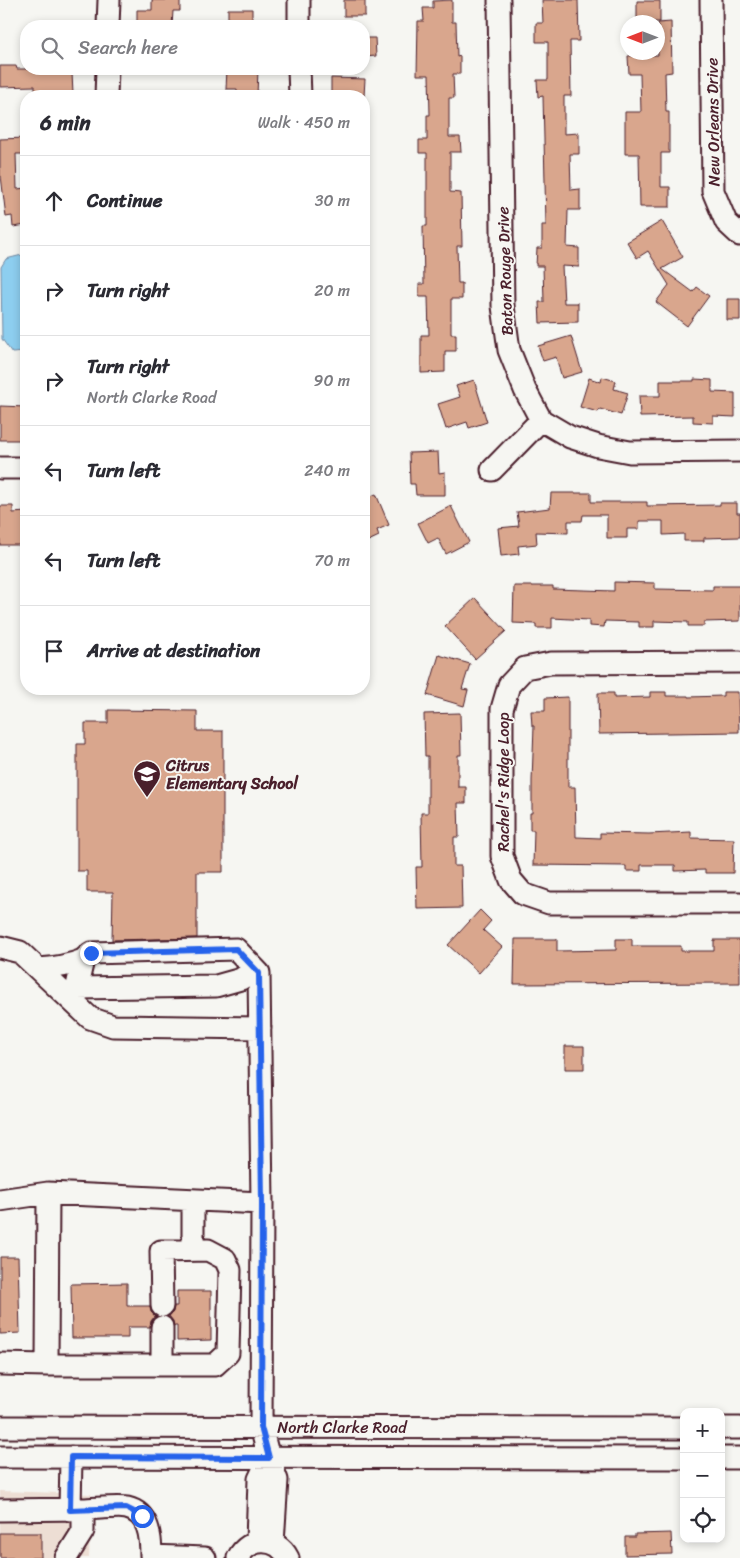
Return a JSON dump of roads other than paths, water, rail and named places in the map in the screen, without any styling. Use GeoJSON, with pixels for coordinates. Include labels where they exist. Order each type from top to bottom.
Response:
{"type":"FeatureCollection","features":[{"type":"Feature","properties":{"kind":"street"},"geometry":{"type":"LineString","coordinates":[[108,20],[109,0]]}},
{"type":"Feature","properties":{"kind":"street"},"geometry":{"type":"LineString","coordinates":[[298,0],[299,20]]}},
{"type":"Feature","properties":{"kind":"street","name":"Baton Rouge Drive"},"geometry":{"type":"LineString","coordinates":[[499,0],[503,306],[509,350],[525,390],[541,420]]}},
{"type":"Feature","properties":{"kind":"street","name":"New Orleans Drive"},"geometry":{"type":"LineString","coordinates":[[711,0],[712,190],[726,222],[740,235]]}},
{"type":"Feature","properties":{"kind":"street"},"geometry":{"type":"LineString","coordinates":[[106,90],[107,75]]}},
{"type":"Feature","properties":{"kind":"street"},"geometry":{"type":"LineString","coordinates":[[299,75],[300,90]]}},
{"type":"Feature","properties":{"kind":"street"},"geometry":{"type":"LineString","coordinates":[[492,470],[541,420],[570,437],[598,446],[630,452],[740,451]]}},
{"type":"Feature","properties":{"kind":"street"},"geometry":{"type":"LineString","coordinates":[[0,468],[20,468]]}},
{"type":"Feature","properties":{"kind":"street","name":"Rachel's Ridge Loop"},"geometry":{"type":"LineString","coordinates":[[740,662],[550,663],[525,668],[509,685],[502,708],[502,856],[511,880],[523,894],[549,904],[740,904]]}},
{"type":"Feature","properties":{"kind":"street"},"geometry":{"type":"LineString","coordinates":[[0,947],[20,952],[38,969],[76,996],[90,1018],[113,1026],[260,1028]]}},
{"type":"Feature","properties":{"kind":"street"},"geometry":{"type":"LineString","coordinates":[[38,969],[69,966],[83,960],[91,953],[236,949],[259,973],[262,1203],[261,1427],[269,1458],[259,1479],[279,1551],[249,1545],[238,1558]]}},
{"type":"Feature","properties":{"kind":"street"},"geometry":{"type":"LineString","coordinates":[[76,996],[83,960]]}},
{"type":"Feature","properties":{"kind":"street"},"geometry":{"type":"LineString","coordinates":[[76,996],[216,986],[241,979],[255,969]]}},
{"type":"Feature","properties":{"kind":"street"},"geometry":{"type":"LineString","coordinates":[[0,1200],[48,1193],[262,1203]]}},
{"type":"Feature","properties":{"kind":"street"},"geometry":{"type":"LineString","coordinates":[[47,1365],[48,1193]]}},
{"type":"Feature","properties":{"kind":"street"},"geometry":{"type":"LineString","coordinates":[[193,1200],[193,1250]]}},
{"type":"Feature","properties":{"kind":"street"},"geometry":{"type":"LineString","coordinates":[[0,1364],[47,1365],[162,1365],[216,1365],[228,1353],[230,1270],[225,1259],[208,1250],[161,1251],[162,1365]]}},
{"type":"Feature","properties":{"kind":"street","name":"North Clarke Road"},"geometry":{"type":"LineString","coordinates":[[0,1427],[680,1428]]}},
{"type":"Feature","properties":{"kind":"street"},"geometry":{"type":"LineString","coordinates":[[649,1458],[654,1428]]}},
{"type":"Feature","properties":{"kind":"street"},"geometry":{"type":"LineString","coordinates":[[725,1428],[740,1428]]}},
{"type":"Feature","properties":{"kind":"street","name":"North Clarke Road"},"geometry":{"type":"LineString","coordinates":[[0,1457],[680,1458]]}},
{"type":"Feature","properties":{"kind":"street"},"geometry":{"type":"LineString","coordinates":[[66,1558],[83,1531],[76,1510],[71,1457]]}},
{"type":"Feature","properties":{"kind":"street"},"geometry":{"type":"LineString","coordinates":[[725,1458],[740,1458]]}},
{"type":"Feature","properties":{"kind":"street"},"geometry":{"type":"LineString","coordinates":[[0,1510],[126,1508],[142,1516],[150,1530],[151,1557],[205,1558]]}},
{"type":"Feature","properties":{"kind":"water"},"geometry":{"type":"Polygon","coordinates":[[[20,256],[20,352],[12,353],[2,339],[1,267],[6,259],[20,256]]]}},
{"type":"Feature","properties":{"kind":"place","name":"Citrus Elementary School"},"geometry":{"type":"Point","coordinates":[147,798]}}]}
